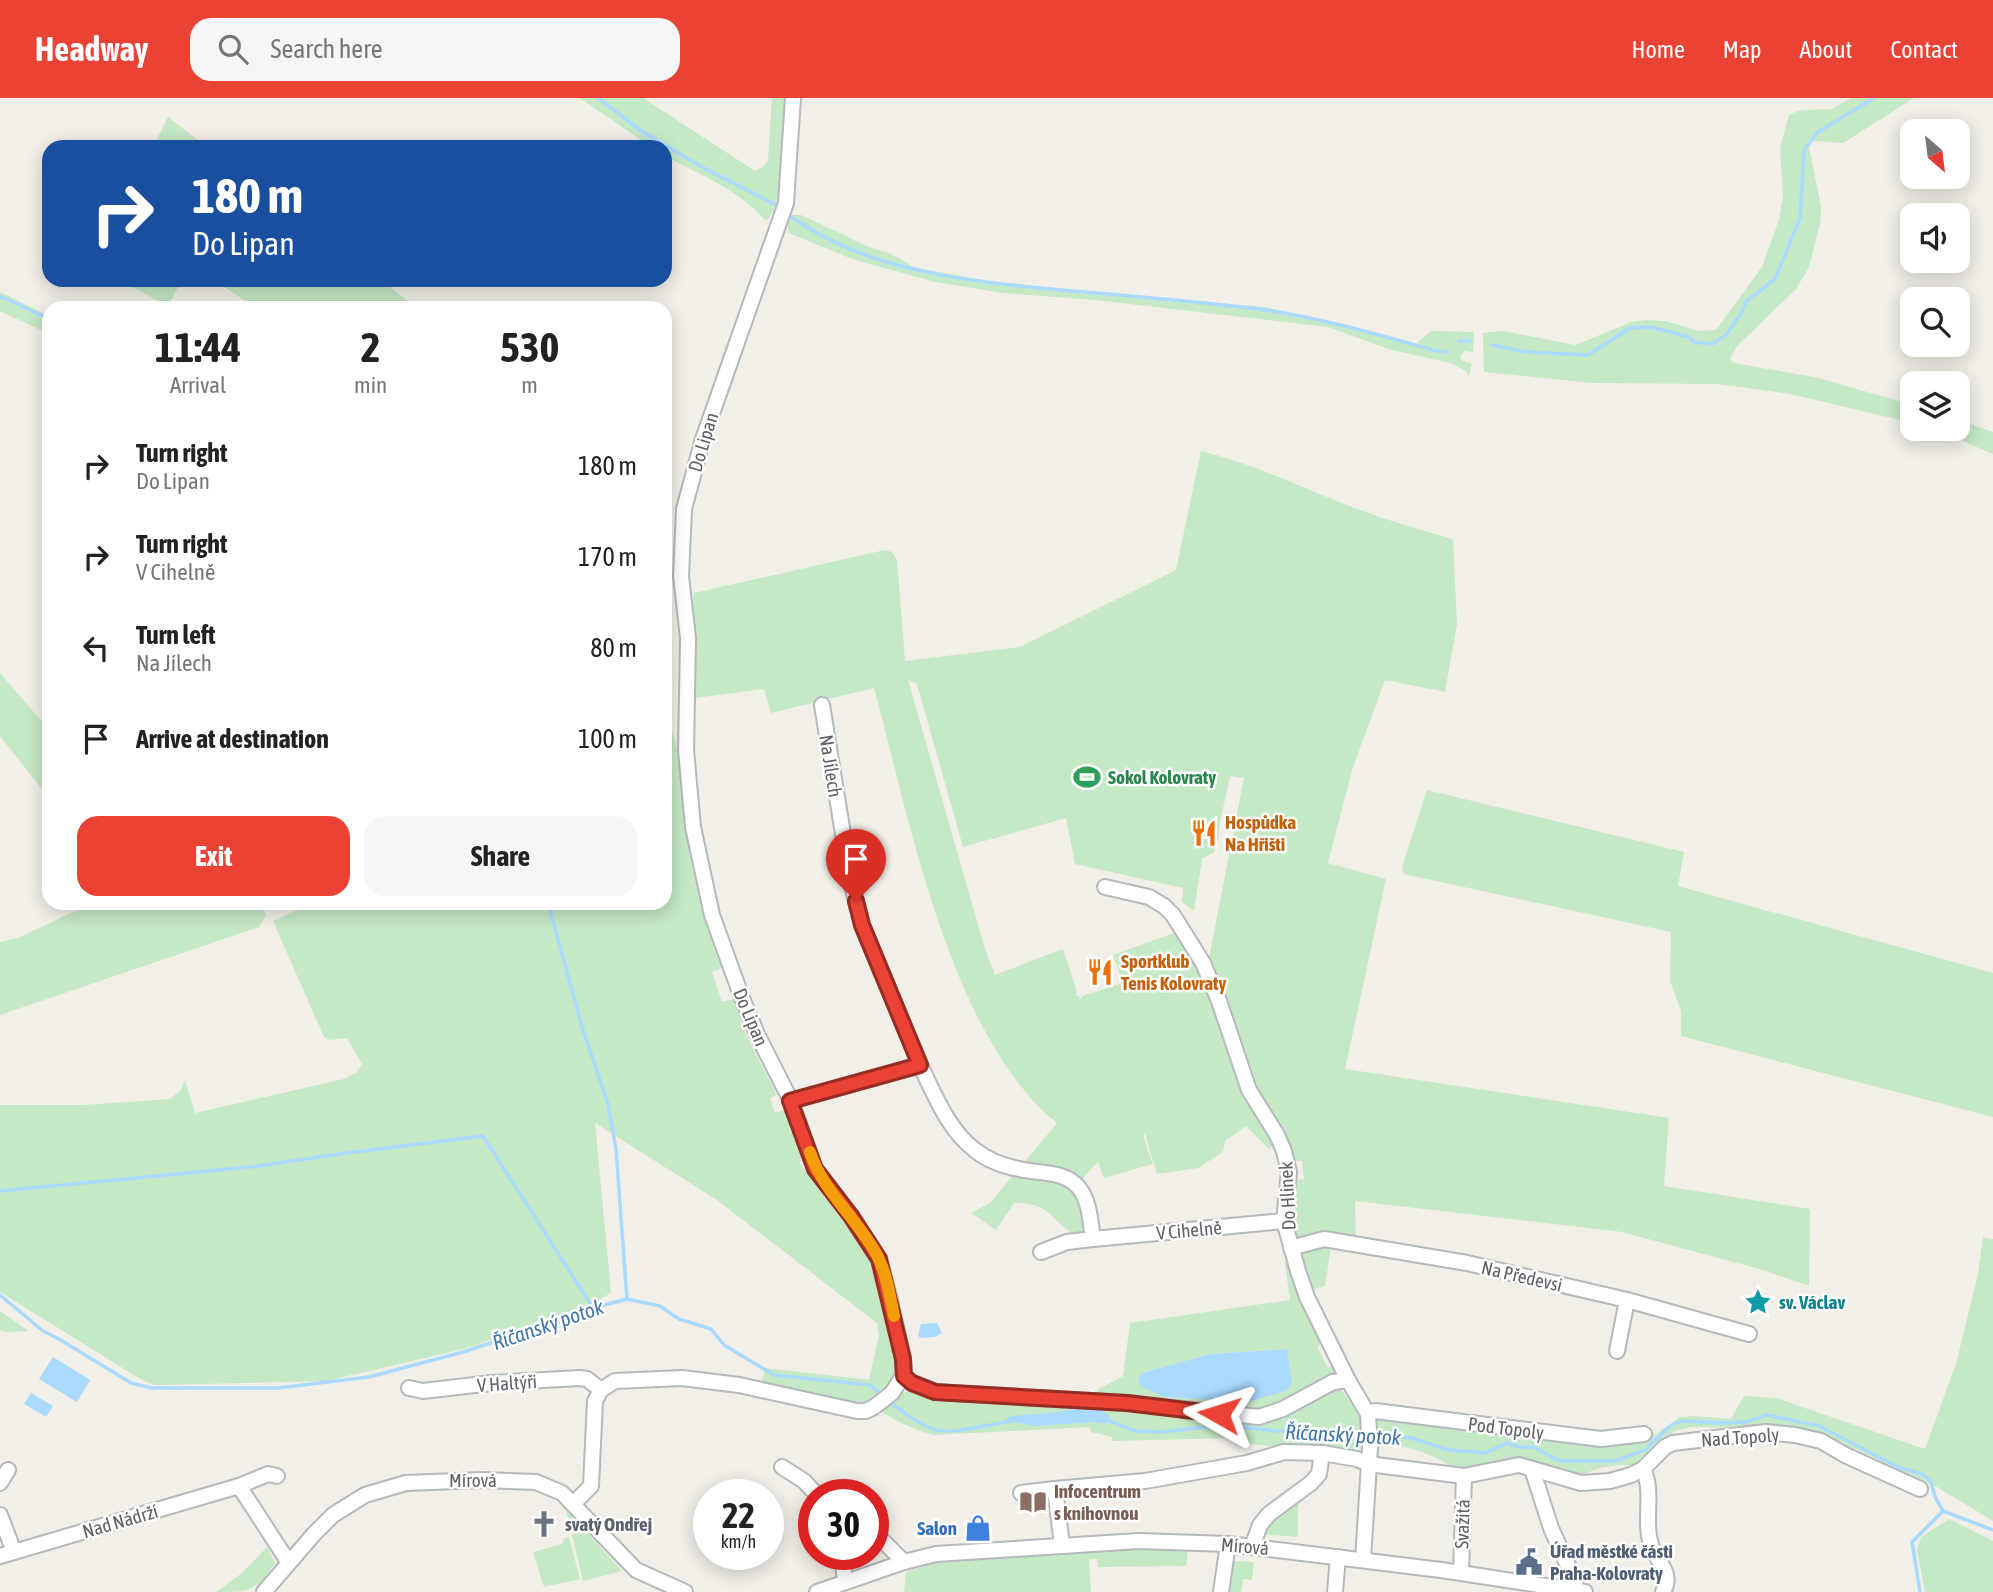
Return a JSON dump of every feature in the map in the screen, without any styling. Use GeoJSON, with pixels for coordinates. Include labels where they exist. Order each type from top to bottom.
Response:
{"type":"FeatureCollection","features":[{"type":"Feature","properties":{"kind":"street","name":"Do Lipan"},"geometry":{"type":"LineString","coordinates":[[793,98],[786,203],[702,442],[684,509],[681,576],[688,638],[686,750],[693,827],[716,927],[757,1034],[790,1101],[815,1169],[851,1216],[879,1259],[903,1359],[904,1376]]}},
{"type":"Feature","properties":{"kind":"street","name":"Na Jílech"},"geometry":{"type":"LineString","coordinates":[[822,705],[845,850],[862,925],[920,1065]]}},
{"type":"Feature","properties":{"kind":"street","name":"Do Hlinek"},"geometry":{"type":"LineString","coordinates":[[1105,887],[1150,897],[1164,906],[1173,915],[1203,963],[1250,1090],[1284,1151],[1289,1172],[1284,1221],[1307,1297],[1369,1418]]}},
{"type":"Feature","properties":{"kind":"street"},"geometry":{"type":"LineString","coordinates":[[790,1101],[920,1065],[947,1118],[974,1150],[991,1160],[1020,1170],[1055,1173],[1078,1186],[1088,1208],[1093,1239]]}},
{"type":"Feature","properties":{"kind":"street","name":"V Cihelně"},"geometry":{"type":"LineString","coordinates":[[1041,1252],[1067,1242],[1284,1221]]}},
{"type":"Feature","properties":{"kind":"street","name":"Na Předevsi"},"geometry":{"type":"LineString","coordinates":[[1291,1248],[1324,1239],[1467,1263],[1627,1300],[1749,1334]]}},
{"type":"Feature","properties":{"kind":"street"},"geometry":{"type":"LineString","coordinates":[[1617,1351],[1627,1300]]}},
{"type":"Feature","properties":{"kind":"street"},"geometry":{"type":"LineString","coordinates":[[574,1503],[591,1486],[594,1405],[601,1390],[622,1380],[682,1378],[739,1385],[866,1411],[883,1400],[904,1376],[912,1383],[935,1392],[1127,1403],[1259,1417],[1283,1409],[1333,1382],[1348,1380]]}},
{"type":"Feature","properties":{"kind":"street","name":"V Haltýři"},"geometry":{"type":"LineString","coordinates":[[410,1388],[423,1391],[492,1383],[579,1378],[587,1379],[601,1390]]}},
{"type":"Feature","properties":{"kind":"street","name":"Pod Topoly"},"geometry":{"type":"LineString","coordinates":[[1369,1418],[1375,1411],[1601,1439],[1644,1434]]}},
{"type":"Feature","properties":{"kind":"street"},"geometry":{"type":"LineString","coordinates":[[1363,1560],[1370,1447],[1369,1418]]}},
{"type":"Feature","properties":{"kind":"street","name":"Nad Topoly"},"geometry":{"type":"LineString","coordinates":[[1021,1493],[1145,1481],[1247,1463],[1284,1452],[1322,1453],[1357,1459],[1368,1464],[1465,1476],[1519,1465],[1581,1483],[1610,1481],[1643,1469],[1665,1447],[1673,1443],[1766,1432],[1821,1441],[1845,1455],[1920,1489]]}},
{"type":"Feature","properties":{"kind":"street"},"geometry":{"type":"LineString","coordinates":[[1252,1547],[1260,1525],[1269,1514],[1319,1474],[1322,1453]]}},
{"type":"Feature","properties":{"kind":"street"},"geometry":{"type":"LineString","coordinates":[[782,1467],[800,1479]]}},
{"type":"Feature","properties":{"kind":"street"},"geometry":{"type":"LineString","coordinates":[[1532,1469],[1551,1528],[1580,1591]]}},
{"type":"Feature","properties":{"kind":"street"},"geometry":{"type":"LineString","coordinates":[[1643,1469],[1648,1489],[1649,1537],[1652,1550],[1667,1577],[1663,1592]]}},
{"type":"Feature","properties":{"kind":"street","name":"Nad Nádrží"},"geometry":{"type":"LineString","coordinates":[[7,1554],[239,1486],[268,1474],[277,1476]]}},
{"type":"Feature","properties":{"kind":"street","name":"Svažitá"},"geometry":{"type":"LineString","coordinates":[[1461,1572],[1465,1476]]}},
{"type":"Feature","properties":{"kind":"street","name":"Mírová"},"geometry":{"type":"LineString","coordinates":[[264,1592],[333,1515],[365,1495],[394,1485],[447,1480],[536,1482],[562,1493],[636,1570],[685,1592]]}},
{"type":"Feature","properties":{"kind":"street"},"geometry":{"type":"LineString","coordinates":[[239,1486],[289,1563]]}},
{"type":"Feature","properties":{"kind":"street"},"geometry":{"type":"LineString","coordinates":[[1055,1489],[1062,1545]]}},
{"type":"Feature","properties":{"kind":"street"},"geometry":{"type":"LineString","coordinates":[[0,1515],[7,1554]]}},
{"type":"Feature","properties":{"kind":"street","name":"Mírová"},"geometry":{"type":"LineString","coordinates":[[817,1592],[904,1562],[936,1554],[1139,1541],[1228,1544],[1461,1572],[1580,1591]]}},
{"type":"Feature","properties":{"kind":"street"},"geometry":{"type":"LineString","coordinates":[[1221,1592],[1228,1544]]}},
{"type":"Feature","properties":{"kind":"street"},"geometry":{"type":"LineString","coordinates":[[889,1547],[904,1562]]}},
{"type":"Feature","properties":{"kind":"street"},"geometry":{"type":"LineString","coordinates":[[1335,1592],[1338,1557]]}},
{"type":"Feature","properties":{"kind":"street"},"geometry":{"type":"LineString","coordinates":[[844,1570],[845,1582]]}},
{"type":"Feature","properties":{"kind":"green space"},"geometry":{"type":"Polygon","coordinates":[[[580,98],[643,98],[755,171],[763,167],[768,160],[772,98],[788,98],[781,183],[772,213],[766,221],[732,192],[672,160],[672,140],[641,140],[580,98]]]}},
{"type":"Feature","properties":{"kind":"green space"},"geometry":{"type":"Polygon","coordinates":[[[1851,98],[1914,98],[1843,143],[1812,141],[1809,147],[1821,206],[1820,224],[1809,267],[1796,289],[1737,346],[1730,358],[1733,363],[1815,377],[1900,401],[1900,420],[1790,394],[1715,384],[1593,383],[1484,372],[1483,333],[1503,331],[1575,345],[1632,322],[1646,320],[1665,321],[1699,331],[1716,330],[1762,267],[1779,220],[1783,196],[1780,147],[1789,115],[1800,110],[1832,109],[1851,98]]]}},
{"type":"Feature","properties":{"kind":"green space"},"geometry":{"type":"Polygon","coordinates":[[[168,117],[198,140],[156,140],[168,117]]]}},
{"type":"Feature","properties":{"kind":"green space"},"geometry":{"type":"Polygon","coordinates":[[[793,215],[801,215],[869,247],[889,253],[914,267],[997,283],[1264,307],[1347,325],[1415,345],[1431,331],[1474,332],[1473,352],[1464,351],[1460,356],[1461,360],[1472,364],[1468,378],[1467,372],[1451,363],[1388,349],[1328,327],[1095,300],[1004,293],[935,282],[852,259],[789,233],[787,222],[793,215]]]}},
{"type":"Feature","properties":{"kind":"green space"},"geometry":{"type":"Polygon","coordinates":[[[132,287],[178,287],[171,301],[158,301],[132,287]]]}},
{"type":"Feature","properties":{"kind":"green space"},"geometry":{"type":"Polygon","coordinates":[[[224,287],[390,287],[408,301],[246,301],[224,287]]]}},
{"type":"Feature","properties":{"kind":"green space"},"geometry":{"type":"Polygon","coordinates":[[[0,292],[42,313],[42,331],[0,311],[0,292]]]}},
{"type":"Feature","properties":{"kind":"green space"},"geometry":{"type":"Polygon","coordinates":[[[1970,424],[1993,432],[1993,454],[1963,441],[1970,441],[1970,424]]]}},
{"type":"Feature","properties":{"kind":"green space"},"geometry":{"type":"Polygon","coordinates":[[[1201,451],[1256,468],[1371,514],[1453,539],[1457,624],[1445,692],[1385,680],[1352,770],[1328,863],[1386,879],[1345,1069],[1669,1118],[1664,1186],[1810,1209],[1809,1286],[1763,1270],[1622,1232],[1355,1201],[1356,1237],[1333,1234],[1325,1286],[1311,1290],[1294,1224],[1297,1180],[1304,1179],[1302,1161],[1293,1161],[1269,1118],[1209,958],[1244,778],[1230,776],[1218,842],[1214,852],[1202,859],[1194,911],[1182,902],[1183,888],[1075,864],[1066,818],[963,847],[917,684],[908,680],[985,949],[995,975],[1063,949],[1077,992],[1075,996],[1078,995],[1080,1000],[1082,996],[1123,983],[1113,955],[1174,933],[1187,950],[1206,988],[1243,1096],[1273,1145],[1269,1149],[1246,1126],[1225,1141],[1223,1152],[1198,1168],[1157,1174],[1145,1134],[1143,1136],[1153,1164],[1104,1178],[1098,1162],[1083,1178],[1076,1179],[1058,1168],[1024,1163],[1057,1123],[1020,1085],[988,1037],[961,982],[938,922],[919,860],[874,688],[771,713],[764,689],[687,699],[694,593],[885,550],[892,552],[897,560],[905,661],[1020,647],[1176,570],[1201,451]]]}},
{"type":"Feature","properties":{"kind":"green space"},"geometry":{"type":"Polygon","coordinates":[[[0,673],[42,722],[42,789],[0,736],[0,673]]]}},
{"type":"Feature","properties":{"kind":"green space"},"geometry":{"type":"Polygon","coordinates":[[[672,732],[679,760],[695,879],[722,968],[712,972],[722,1002],[733,999],[746,1035],[777,1095],[770,1098],[775,1113],[787,1109],[804,1153],[799,1162],[838,1209],[868,1252],[889,1318],[897,1367],[889,1386],[872,1401],[859,1405],[762,1383],[765,1368],[869,1380],[879,1335],[877,1323],[717,1200],[595,1123],[611,1293],[590,1305],[464,1349],[326,1381],[155,1385],[142,1380],[0,1292],[0,1105],[83,1105],[170,1099],[181,1090],[185,1080],[195,1113],[344,1079],[357,1072],[362,1064],[347,1038],[329,1040],[324,1037],[273,921],[297,910],[672,910],[672,732]]]}},
{"type":"Feature","properties":{"kind":"green space"},"geometry":{"type":"Polygon","coordinates":[[[1427,790],[1684,852],[1678,886],[1993,973],[1993,1117],[1681,1036],[1681,1011],[1670,981],[1671,932],[1404,874],[1402,867],[1427,790]]]}},
{"type":"Feature","properties":{"kind":"green space"},"geometry":{"type":"Polygon","coordinates":[[[77,910],[264,910],[266,915],[259,927],[0,1015],[0,942],[18,938],[77,910]]]}},
{"type":"Feature","properties":{"kind":"green space"},"geometry":{"type":"Polygon","coordinates":[[[1013,1175],[1044,1179],[1064,1186],[1077,1202],[1085,1233],[1075,1235],[1043,1209],[1026,1204],[1014,1203],[996,1230],[971,1213],[991,1202],[1013,1175]]]}},
{"type":"Feature","properties":{"kind":"green space"},"geometry":{"type":"Polygon","coordinates":[[[1983,1237],[1993,1239],[1993,1521],[1937,1487],[1859,1451],[1789,1428],[1691,1427],[1675,1431],[1638,1465],[1600,1468],[1578,1476],[1538,1471],[1464,1476],[1445,1462],[1422,1452],[1375,1442],[1375,1411],[1547,1434],[1656,1434],[1680,1417],[1731,1419],[1744,1396],[1776,1398],[1925,1449],[1956,1364],[1978,1274],[1983,1237]]]}},
{"type":"Feature","properties":{"kind":"green space"},"geometry":{"type":"Polygon","coordinates":[[[1289,1262],[1323,1343],[1317,1347],[1328,1368],[1335,1365],[1337,1371],[1333,1376],[1362,1421],[1364,1430],[1357,1459],[1247,1443],[1233,1438],[1112,1441],[1112,1437],[1091,1432],[1090,1427],[934,1435],[906,1425],[880,1410],[901,1393],[911,1390],[1007,1400],[1013,1405],[1038,1407],[1047,1402],[1096,1407],[1097,1390],[1123,1376],[1130,1323],[1290,1300],[1285,1263],[1289,1262]],[[1287,1349],[1210,1354],[1142,1373],[1165,1397],[1248,1402],[1287,1349]]]}},
{"type":"Feature","properties":{"kind":"green space"},"geometry":{"type":"Polygon","coordinates":[[[0,1311],[29,1331],[0,1330],[0,1311]]]}},
{"type":"Feature","properties":{"kind":"green space"},"geometry":{"type":"Polygon","coordinates":[[[1298,1498],[1298,1537],[1261,1534],[1264,1527],[1298,1498]]]}},
{"type":"Feature","properties":{"kind":"green space"},"geometry":{"type":"Polygon","coordinates":[[[566,1510],[622,1571],[583,1581],[566,1510]]]}},
{"type":"Feature","properties":{"kind":"green space"},"geometry":{"type":"Polygon","coordinates":[[[1949,1519],[1993,1541],[1993,1592],[1925,1592],[1917,1550],[1921,1537],[1949,1519]]]}},
{"type":"Feature","properties":{"kind":"green space"},"geometry":{"type":"Polygon","coordinates":[[[569,1537],[580,1579],[544,1587],[533,1552],[562,1544],[565,1538],[569,1537]]]}},
{"type":"Feature","properties":{"kind":"green space"},"geometry":{"type":"Polygon","coordinates":[[[267,1547],[275,1563],[263,1580],[244,1590],[216,1592],[242,1573],[267,1547]]]}},
{"type":"Feature","properties":{"kind":"green space"},"geometry":{"type":"Polygon","coordinates":[[[1141,1548],[1188,1549],[1186,1566],[1098,1567],[1097,1559],[1089,1559],[1091,1592],[904,1592],[906,1572],[951,1558],[1141,1548]]]}},
{"type":"Feature","properties":{"kind":"green space"},"geometry":{"type":"Polygon","coordinates":[[[1234,1561],[1254,1562],[1252,1580],[1243,1579],[1241,1592],[1229,1592],[1234,1561]]]}},
{"type":"Feature","properties":{"kind":"water"},"geometry":{"type":"Polygon","coordinates":[[[937,1323],[942,1333],[935,1337],[920,1338],[918,1335],[921,1324],[937,1323]]]}},
{"type":"Feature","properties":{"kind":"water"},"geometry":{"type":"Polygon","coordinates":[[[1287,1349],[1292,1382],[1288,1390],[1248,1402],[1165,1397],[1140,1386],[1139,1377],[1142,1373],[1210,1354],[1287,1349]]]}},
{"type":"Feature","properties":{"kind":"water"},"geometry":{"type":"Polygon","coordinates":[[[53,1357],[90,1380],[77,1402],[39,1379],[53,1357]]]}},
{"type":"Feature","properties":{"kind":"water"},"geometry":{"type":"Polygon","coordinates":[[[31,1393],[53,1406],[46,1417],[24,1404],[31,1393]]]}},
{"type":"Feature","properties":{"kind":"water"},"geometry":{"type":"Polygon","coordinates":[[[1080,1407],[1102,1411],[1110,1416],[1107,1424],[1095,1422],[1035,1426],[1007,1421],[1007,1417],[1053,1413],[1080,1407]]]}},
{"type":"Feature","properties":{"kind":"waterway"},"geometry":{"type":"LineString","coordinates":[[598,98],[656,140]]}},
{"type":"Feature","properties":{"kind":"waterway"},"geometry":{"type":"LineString","coordinates":[[1492,345],[1526,352],[1588,355],[1630,328],[1651,327],[1689,337],[1694,342],[1712,344],[1726,335],[1747,301],[1775,279],[1800,218],[1804,150],[1818,132],[1874,98]]}},
{"type":"Feature","properties":{"kind":"waterway"},"geometry":{"type":"LineString","coordinates":[[672,149],[776,205]]}},
{"type":"Feature","properties":{"kind":"waterway"},"geometry":{"type":"LineString","coordinates":[[789,215],[851,250],[919,270],[991,282],[1266,310],[1315,319],[1448,352]]}},
{"type":"Feature","properties":{"kind":"waterway"},"geometry":{"type":"LineString","coordinates":[[0,296],[42,316]]}},
{"type":"Feature","properties":{"kind":"waterway"},"geometry":{"type":"LineString","coordinates":[[1459,341],[1470,341]]}},
{"type":"Feature","properties":{"kind":"waterway"},"geometry":{"type":"LineString","coordinates":[[550,910],[583,1030],[608,1104],[616,1149],[627,1299]]}},
{"type":"Feature","properties":{"kind":"waterway"},"geometry":{"type":"LineString","coordinates":[[0,1191],[250,1167],[483,1136],[593,1308]]}},
{"type":"Feature","properties":{"kind":"waterway","name":"Říčanský potok"},"geometry":{"type":"LineString","coordinates":[[0,1295],[43,1331],[131,1383],[151,1388],[278,1388],[369,1377],[506,1338],[539,1332],[593,1308],[627,1299],[660,1306],[679,1319],[711,1329],[724,1345],[774,1375],[870,1385],[882,1395]]}},
{"type":"Feature","properties":{"kind":"waterway","name":"Říčanský potok"},"geometry":{"type":"LineString","coordinates":[[888,1400],[920,1423],[935,1430],[959,1431],[1014,1421]]}},
{"type":"Feature","properties":{"kind":"waterway","name":"Říčanský potok"},"geometry":{"type":"LineString","coordinates":[[1375,1435],[1411,1438],[1449,1450],[1485,1453],[1507,1443],[1519,1447],[1533,1447],[1560,1461],[1615,1461],[1645,1450],[1670,1426],[1681,1421],[1746,1422],[1767,1415],[1819,1426],[1898,1467],[1922,1474],[1930,1480],[1943,1511],[1993,1530]]}},
{"type":"Feature","properties":{"kind":"waterway","name":"Říčanský potok"},"geometry":{"type":"LineString","coordinates":[[1105,1419],[1135,1431],[1161,1432],[1225,1425],[1277,1431],[1364,1433]]}},
{"type":"Feature","properties":{"kind":"waterway"},"geometry":{"type":"LineString","coordinates":[[1920,1592],[1912,1542],[1943,1511]]}},
{"type":"Feature","properties":{"kind":"slow traffic"},"geometry":{"type":"LineString","coordinates":[[810,1152],[815,1169],[851,1216],[879,1259],[894,1316]]}},
{"type":"Feature","properties":{"kind":"place","name":"Sokol Kolovraty"},"geometry":{"type":"Point","coordinates":[1087,777]}},
{"type":"Feature","properties":{"kind":"place","name":"Hospůdka Na Hřišti"},"geometry":{"type":"Point","coordinates":[1204,833]}},
{"type":"Feature","properties":{"kind":"place","name":"Sportklub Tenis Kolovraty"},"geometry":{"type":"Point","coordinates":[1100,972]}},
{"type":"Feature","properties":{"kind":"place","name":"sv. Václav"},"geometry":{"type":"Point","coordinates":[1758,1302]}},
{"type":"Feature","properties":{"kind":"place","name":"Infocentrum s knihovnou"},"geometry":{"type":"Point","coordinates":[1033,1502]}},
{"type":"Feature","properties":{"kind":"place","name":"svatý Ondřej"},"geometry":{"type":"Point","coordinates":[544,1524]}},
{"type":"Feature","properties":{"kind":"place","name":"Salon"},"geometry":{"type":"Point","coordinates":[978,1528]}},
{"type":"Feature","properties":{"kind":"place","name":"Úřad městké části Praha-Kolovraty"},"geometry":{"type":"Point","coordinates":[1529,1562]}},
{"type":"Feature","properties":{"kind":"route"},"geometry":{"type":"LineString","coordinates":[[856,901],[862,925],[920,1065],[790,1101],[815,1169],[851,1216],[879,1259],[903,1359],[904,1376],[912,1383],[935,1392],[1127,1403],[1219,1414]]}}]}
